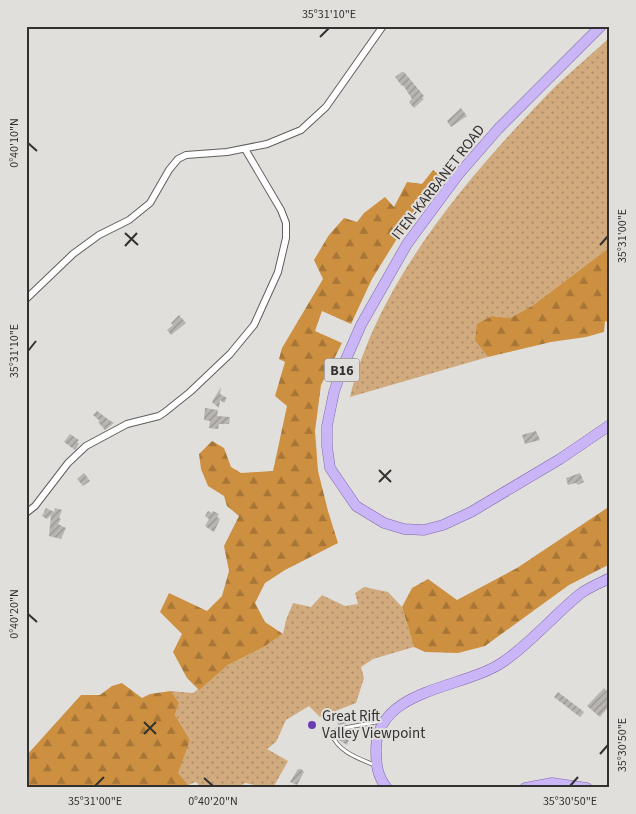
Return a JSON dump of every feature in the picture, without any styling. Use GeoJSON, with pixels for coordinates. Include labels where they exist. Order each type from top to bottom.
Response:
{"type":"FeatureCollection","features":[{"type":"Feature","properties":{"kind":"main road","name":"ITEN-KARBANET ROAD"},"geometry":{"type":"LineString","coordinates":[[601,26],[498,129],[458,175],[407,244],[361,325],[343,366],[334,392],[327,426],[327,446],[330,468],[356,506],[384,524],[424,530],[442,526],[471,512],[560,459],[610,425]]}},
{"type":"Feature","properties":{"kind":"main road"},"geometry":{"type":"LineString","coordinates":[[387,788],[380,779],[377,767],[376,742],[378,732],[384,721],[403,704],[425,692],[470,678],[501,663],[530,640],[580,594],[610,578]]}},
{"type":"Feature","properties":{"kind":"main road"},"geometry":{"type":"LineString","coordinates":[[525,788],[552,783],[587,788]]}},
{"type":"Feature","properties":{"kind":"street"},"geometry":{"type":"LineString","coordinates":[[26,299],[73,254],[99,236],[129,220],[150,203],[168,170],[178,159],[186,155],[245,149],[281,139],[301,130],[326,107],[384,26]]}},
{"type":"Feature","properties":{"kind":"street"},"geometry":{"type":"LineString","coordinates":[[26,513],[35,506],[68,463],[86,446],[127,424],[159,416],[166,412],[230,354],[254,326],[278,272],[286,238],[286,223],[281,210],[245,149]]}},
{"type":"Feature","properties":{"kind":"lane"},"geometry":{"type":"LineString","coordinates":[[377,767],[346,752],[336,744],[332,735],[338,729],[384,721]]}},
{"type":"Feature","properties":{"kind":"shaded area"},"geometry":{"type":"Polygon","coordinates":[[[610,37],[610,247],[532,306],[510,318],[492,316],[475,341],[488,357],[350,397],[363,354],[381,313],[403,273],[428,234],[456,197],[516,128],[554,88],[610,37]]]}},
{"type":"Feature","properties":{"kind":"shaded area"},"geometry":{"type":"Polygon","coordinates":[[[364,587],[388,592],[402,607],[414,647],[373,659],[361,667],[364,678],[356,703],[320,717],[309,706],[286,720],[276,742],[267,749],[288,761],[274,786],[245,783],[238,788],[202,788],[196,782],[184,788],[176,769],[190,740],[175,715],[179,703],[171,691],[193,693],[228,665],[262,648],[283,634],[293,603],[311,607],[322,595],[345,606],[358,604],[355,593],[364,587]]]}},
{"type":"Feature","properties":{"kind":"green space"},"geometry":{"type":"Polygon","coordinates":[[[433,170],[441,176],[398,237],[372,279],[351,324],[322,311],[315,331],[342,343],[321,385],[315,431],[318,471],[338,543],[285,570],[265,583],[255,603],[265,622],[283,634],[262,648],[228,665],[199,690],[187,678],[173,652],[182,634],[160,612],[169,593],[207,611],[222,596],[229,571],[224,546],[239,516],[227,506],[224,496],[208,486],[201,469],[199,454],[212,441],[224,448],[231,467],[241,473],[273,471],[287,406],[275,396],[285,362],[279,359],[282,348],[323,279],[314,260],[329,235],[344,218],[357,222],[364,213],[385,197],[394,207],[407,182],[422,184],[433,170]]]}},
{"type":"Feature","properties":{"kind":"green space"},"geometry":{"type":"Polygon","coordinates":[[[610,247],[610,323],[605,321],[604,332],[488,357],[475,341],[477,324],[492,316],[510,318],[532,306],[610,247]]]}},
{"type":"Feature","properties":{"kind":"green space"},"geometry":{"type":"Polygon","coordinates":[[[610,506],[610,564],[569,585],[485,646],[458,653],[425,652],[414,647],[402,607],[412,588],[428,579],[457,600],[517,568],[610,506]]]}},
{"type":"Feature","properties":{"kind":"green space"},"geometry":{"type":"Polygon","coordinates":[[[122,683],[142,698],[150,694],[171,691],[179,703],[175,715],[190,740],[178,773],[188,785],[187,788],[26,788],[26,756],[81,695],[100,695],[112,686],[122,683]]]}},
{"type":"Feature","properties":{"kind":"building"},"geometry":{"type":"Polygon","coordinates":[[[402,72],[424,96],[422,98],[424,99],[414,108],[409,102],[412,99],[395,77],[402,72]]]}},
{"type":"Feature","properties":{"kind":"building"},"geometry":{"type":"Polygon","coordinates":[[[461,108],[467,116],[451,127],[447,121],[461,108]]]}},
{"type":"Feature","properties":{"kind":"building"},"geometry":{"type":"Polygon","coordinates":[[[179,315],[186,323],[171,335],[167,330],[173,325],[171,323],[179,315]]]}},
{"type":"Feature","properties":{"kind":"building"},"geometry":{"type":"Polygon","coordinates":[[[221,387],[220,394],[227,398],[224,403],[220,400],[219,408],[212,402],[221,387]]]}},
{"type":"Feature","properties":{"kind":"building"},"geometry":{"type":"Polygon","coordinates":[[[205,408],[218,410],[217,416],[230,417],[229,424],[219,424],[218,429],[209,428],[210,421],[204,420],[205,408]]]}},
{"type":"Feature","properties":{"kind":"building"},"geometry":{"type":"Polygon","coordinates":[[[97,411],[114,423],[105,430],[98,422],[100,421],[93,415],[97,411]]]}},
{"type":"Feature","properties":{"kind":"building"},"geometry":{"type":"Polygon","coordinates":[[[536,431],[540,440],[525,444],[522,435],[536,431]]]}},
{"type":"Feature","properties":{"kind":"building"},"geometry":{"type":"Polygon","coordinates":[[[70,434],[79,440],[75,450],[64,442],[70,434]]]}},
{"type":"Feature","properties":{"kind":"building"},"geometry":{"type":"Polygon","coordinates":[[[84,473],[90,481],[83,486],[77,479],[84,473]]]}},
{"type":"Feature","properties":{"kind":"building"},"geometry":{"type":"Polygon","coordinates":[[[580,473],[584,482],[578,485],[576,483],[568,485],[566,478],[580,473]]]}},
{"type":"Feature","properties":{"kind":"building"},"geometry":{"type":"Polygon","coordinates":[[[46,508],[54,512],[55,508],[62,510],[59,518],[61,519],[58,524],[66,528],[61,539],[49,536],[51,515],[47,519],[42,516],[46,508]]]}},
{"type":"Feature","properties":{"kind":"building"},"geometry":{"type":"Polygon","coordinates":[[[208,511],[219,514],[217,517],[220,519],[214,532],[205,526],[209,519],[205,516],[208,511]]]}},
{"type":"Feature","properties":{"kind":"building"},"geometry":{"type":"Polygon","coordinates":[[[604,688],[610,694],[610,705],[600,717],[587,706],[604,688]]]}},
{"type":"Feature","properties":{"kind":"building"},"geometry":{"type":"Polygon","coordinates":[[[558,692],[584,712],[580,717],[554,697],[558,692]]]}},
{"type":"Feature","properties":{"kind":"building"},"geometry":{"type":"Polygon","coordinates":[[[350,716],[352,722],[338,725],[337,721],[350,716]]]}},
{"type":"Feature","properties":{"kind":"building"},"geometry":{"type":"Polygon","coordinates":[[[342,732],[352,733],[347,745],[339,740],[342,732]]]}},
{"type":"Feature","properties":{"kind":"building"},"geometry":{"type":"Polygon","coordinates":[[[298,769],[304,772],[297,785],[290,782],[298,769]]]}},
{"type":"Feature","properties":{"kind":"place","name":"Great Rift Valley Viewpoint"},"geometry":{"type":"Point","coordinates":[312,725]}}]}
